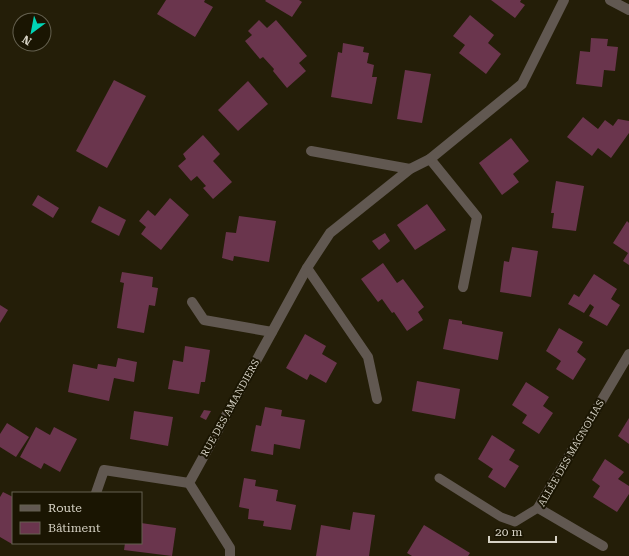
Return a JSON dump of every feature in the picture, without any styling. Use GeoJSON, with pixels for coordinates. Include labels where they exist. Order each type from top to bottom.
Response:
{"type":"FeatureCollection","features":[{"type":"Feature","properties":{"kind":"street","name":"RUE DES AMANDIERS"},"geometry":{"type":"LineString","coordinates":[[189,483],[306,268],[330,233],[410,169],[430,159],[522,84],[564,0]]}},
{"type":"Feature","properties":{"kind":"street"},"geometry":{"type":"LineString","coordinates":[[610,0],[629,10]]}},
{"type":"Feature","properties":{"kind":"street"},"geometry":{"type":"LineString","coordinates":[[311,151],[410,169]]}},
{"type":"Feature","properties":{"kind":"street"},"geometry":{"type":"LineString","coordinates":[[430,159],[477,217],[463,286]]}},
{"type":"Feature","properties":{"kind":"street"},"geometry":{"type":"LineString","coordinates":[[306,268],[368,356],[377,399]]}},
{"type":"Feature","properties":{"kind":"street"},"geometry":{"type":"LineString","coordinates":[[192,302],[204,320],[272,332]]}},
{"type":"Feature","properties":{"kind":"street","name":"ALLÉE DES MAGNOLIAS"},"geometry":{"type":"LineString","coordinates":[[603,546],[538,508],[629,354]]}},
{"type":"Feature","properties":{"kind":"street"},"geometry":{"type":"LineString","coordinates":[[96,492],[104,470],[189,483],[230,548],[230,556]]}},
{"type":"Feature","properties":{"kind":"lane"},"geometry":{"type":"LineString","coordinates":[[439,478],[501,517],[515,522],[538,508]]}},
{"type":"Feature","properties":{"kind":"building"},"geometry":{"type":"Polygon","coordinates":[[[166,0],[205,0],[204,2],[213,7],[195,37],[157,14],[166,0]]]}},
{"type":"Feature","properties":{"kind":"building"},"geometry":{"type":"Polygon","coordinates":[[[299,0],[302,2],[292,17],[265,1],[299,0]]]}},
{"type":"Feature","properties":{"kind":"building"},"geometry":{"type":"Polygon","coordinates":[[[491,0],[521,0],[520,2],[525,5],[515,18],[491,0]]]}},
{"type":"Feature","properties":{"kind":"building"},"geometry":{"type":"Polygon","coordinates":[[[470,15],[494,35],[488,43],[501,54],[486,74],[459,53],[465,45],[453,36],[470,15]]]}},
{"type":"Feature","properties":{"kind":"building"},"geometry":{"type":"Polygon","coordinates":[[[259,20],[267,28],[276,20],[307,56],[299,63],[306,71],[287,88],[273,71],[274,69],[263,57],[260,59],[245,41],[252,35],[248,31],[259,20]]]}},
{"type":"Feature","properties":{"kind":"building"},"geometry":{"type":"Polygon","coordinates":[[[591,38],[608,39],[607,46],[618,47],[615,71],[604,70],[602,87],[576,84],[580,51],[590,52],[591,38]]]}},
{"type":"Feature","properties":{"kind":"building"},"geometry":{"type":"Polygon","coordinates":[[[343,43],[364,47],[363,52],[369,53],[367,63],[374,65],[372,77],[377,77],[372,104],[331,97],[338,52],[342,53],[343,43]]]}},
{"type":"Feature","properties":{"kind":"building"},"geometry":{"type":"Polygon","coordinates":[[[405,70],[431,74],[422,123],[397,119],[405,70]]]}},
{"type":"Feature","properties":{"kind":"building"},"geometry":{"type":"Polygon","coordinates":[[[114,80],[146,96],[107,168],[76,151],[114,80]]]}},
{"type":"Feature","properties":{"kind":"building"},"geometry":{"type":"Polygon","coordinates":[[[248,81],[268,104],[238,131],[218,110],[248,81]]]}},
{"type":"Feature","properties":{"kind":"building"},"geometry":{"type":"Polygon","coordinates":[[[583,117],[598,129],[605,120],[613,126],[618,119],[629,121],[629,133],[611,158],[598,148],[592,156],[567,137],[583,117]]]}},
{"type":"Feature","properties":{"kind":"building"},"geometry":{"type":"Polygon","coordinates":[[[203,135],[220,154],[213,161],[232,182],[213,199],[203,188],[206,186],[197,176],[191,181],[178,166],[186,159],[183,154],[203,135]]]}},
{"type":"Feature","properties":{"kind":"building"},"geometry":{"type":"Polygon","coordinates":[[[511,138],[529,161],[513,174],[519,182],[502,195],[479,163],[511,138]]]}},
{"type":"Feature","properties":{"kind":"building"},"geometry":{"type":"Polygon","coordinates":[[[556,181],[584,186],[576,231],[552,228],[554,213],[551,213],[556,181]]]}},
{"type":"Feature","properties":{"kind":"building"},"geometry":{"type":"Polygon","coordinates":[[[38,195],[59,208],[53,218],[32,205],[38,195]]]}},
{"type":"Feature","properties":{"kind":"building"},"geometry":{"type":"Polygon","coordinates":[[[170,198],[189,215],[161,250],[141,234],[146,227],[139,221],[148,210],[155,216],[170,198]]]}},
{"type":"Feature","properties":{"kind":"building"},"geometry":{"type":"Polygon","coordinates":[[[427,204],[446,230],[415,250],[397,225],[427,204]]]}},
{"type":"Feature","properties":{"kind":"building"},"geometry":{"type":"Polygon","coordinates":[[[99,206],[126,220],[119,236],[91,222],[99,206]]]}},
{"type":"Feature","properties":{"kind":"building"},"geometry":{"type":"Polygon","coordinates":[[[239,216],[276,221],[269,262],[234,256],[233,261],[222,258],[226,232],[236,233],[239,216]]]}},
{"type":"Feature","properties":{"kind":"building"},"geometry":{"type":"Polygon","coordinates":[[[627,221],[629,223],[629,265],[623,261],[628,253],[613,243],[627,221]]]}},
{"type":"Feature","properties":{"kind":"building"},"geometry":{"type":"Polygon","coordinates":[[[385,233],[390,241],[379,250],[372,241],[385,233]]]}},
{"type":"Feature","properties":{"kind":"building"},"geometry":{"type":"Polygon","coordinates":[[[512,247],[538,251],[531,297],[500,292],[504,261],[509,262],[512,247]]]}},
{"type":"Feature","properties":{"kind":"building"},"geometry":{"type":"Polygon","coordinates":[[[383,263],[397,283],[403,279],[424,307],[418,312],[423,320],[407,331],[394,312],[392,313],[382,299],[378,302],[361,279],[383,263]]]}},
{"type":"Feature","properties":{"kind":"building"},"geometry":{"type":"Polygon","coordinates":[[[122,272],[153,277],[152,287],[158,288],[155,306],[149,305],[144,333],[117,328],[124,283],[120,282],[122,272]]]}},
{"type":"Feature","properties":{"kind":"building"},"geometry":{"type":"Polygon","coordinates":[[[594,274],[617,289],[611,299],[620,305],[607,326],[589,316],[594,307],[590,304],[584,313],[568,304],[574,294],[579,297],[594,274]]]}},
{"type":"Feature","properties":{"kind":"building"},"geometry":{"type":"Polygon","coordinates":[[[0,305],[8,310],[0,323],[0,305]]]}},
{"type":"Feature","properties":{"kind":"building"},"geometry":{"type":"Polygon","coordinates":[[[449,319],[462,321],[462,324],[503,332],[498,360],[443,349],[449,319]]]}},
{"type":"Feature","properties":{"kind":"building"},"geometry":{"type":"Polygon","coordinates":[[[559,328],[583,342],[577,352],[586,359],[573,380],[556,369],[561,361],[546,351],[559,328]]]}},
{"type":"Feature","properties":{"kind":"building"},"geometry":{"type":"Polygon","coordinates":[[[305,334],[326,346],[322,354],[337,363],[326,383],[310,374],[307,380],[286,368],[305,334]]]}},
{"type":"Feature","properties":{"kind":"building"},"geometry":{"type":"Polygon","coordinates":[[[185,346],[210,350],[205,382],[201,382],[199,394],[168,389],[173,360],[183,362],[185,346]]]}},
{"type":"Feature","properties":{"kind":"building"},"geometry":{"type":"Polygon","coordinates":[[[118,358],[137,362],[134,382],[114,378],[109,401],[68,392],[73,364],[97,369],[98,364],[116,367],[118,358]]]}},
{"type":"Feature","properties":{"kind":"building"},"geometry":{"type":"Polygon","coordinates":[[[417,381],[460,389],[455,419],[412,411],[417,381]]]}},
{"type":"Feature","properties":{"kind":"building"},"geometry":{"type":"Polygon","coordinates":[[[526,382],[549,397],[543,406],[553,413],[539,434],[522,423],[527,415],[512,405],[526,382]]]}},
{"type":"Feature","properties":{"kind":"building"},"geometry":{"type":"Polygon","coordinates":[[[265,407],[282,410],[281,416],[305,420],[300,449],[274,444],[273,455],[251,451],[256,425],[261,426],[265,407]]]}},
{"type":"Feature","properties":{"kind":"building"},"geometry":{"type":"Polygon","coordinates":[[[204,410],[211,411],[206,420],[200,417],[204,410]]]}},
{"type":"Feature","properties":{"kind":"building"},"geometry":{"type":"Polygon","coordinates":[[[134,411],[173,417],[168,446],[130,439],[134,411]]]}},
{"type":"Feature","properties":{"kind":"building"},"geometry":{"type":"Polygon","coordinates":[[[629,418],[629,444],[618,436],[629,418]]]}},
{"type":"Feature","properties":{"kind":"building"},"geometry":{"type":"Polygon","coordinates":[[[7,423],[29,437],[16,457],[0,447],[0,434],[7,423]]]}},
{"type":"Feature","properties":{"kind":"building"},"geometry":{"type":"Polygon","coordinates":[[[36,427],[50,435],[54,427],[77,439],[60,472],[44,463],[41,469],[20,457],[36,427]]]}},
{"type":"Feature","properties":{"kind":"building"},"geometry":{"type":"Polygon","coordinates":[[[492,435],[515,450],[509,460],[519,466],[505,488],[488,477],[493,469],[478,459],[492,435]]]}},
{"type":"Feature","properties":{"kind":"building"},"geometry":{"type":"Polygon","coordinates":[[[605,459],[624,472],[618,479],[629,486],[629,494],[617,512],[593,497],[600,486],[592,480],[605,459]]]}},
{"type":"Feature","properties":{"kind":"building"},"geometry":{"type":"Polygon","coordinates":[[[244,478],[256,480],[255,486],[278,490],[276,501],[296,505],[291,530],[263,526],[264,521],[248,519],[249,509],[239,507],[244,478]]]}},
{"type":"Feature","properties":{"kind":"building"},"geometry":{"type":"Polygon","coordinates":[[[3,492],[12,496],[12,544],[0,537],[0,497],[3,492]]]}},
{"type":"Feature","properties":{"kind":"building"},"geometry":{"type":"Polygon","coordinates":[[[353,512],[375,515],[369,556],[316,556],[321,525],[350,530],[353,512]]]}},
{"type":"Feature","properties":{"kind":"building"},"geometry":{"type":"Polygon","coordinates":[[[142,523],[176,528],[172,556],[124,550],[125,544],[142,544],[142,523]]]}},
{"type":"Feature","properties":{"kind":"building"},"geometry":{"type":"Polygon","coordinates":[[[424,525],[470,553],[468,556],[412,556],[407,553],[424,525]]]}}]}
